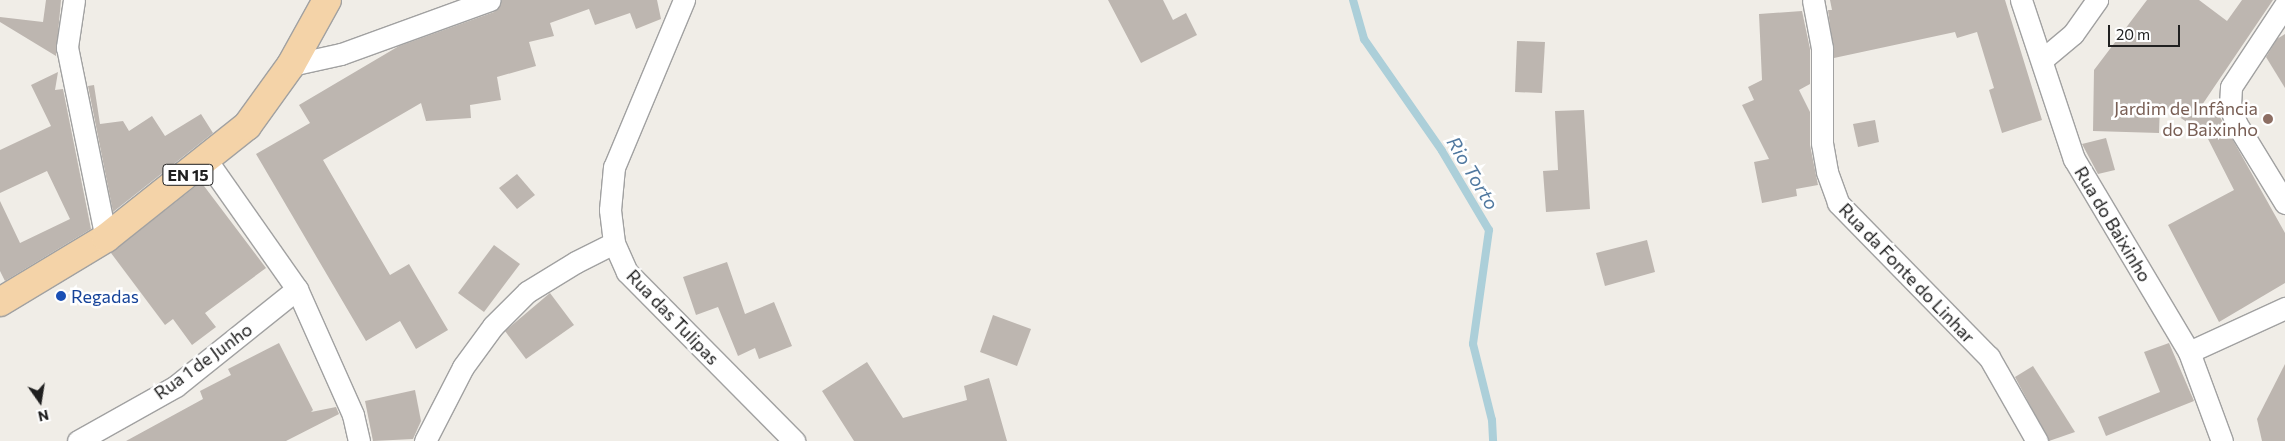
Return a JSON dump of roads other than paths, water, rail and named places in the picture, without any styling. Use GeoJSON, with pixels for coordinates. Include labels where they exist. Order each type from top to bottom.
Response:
{"type":"FeatureCollection","features":[{"type":"Feature","properties":{"kind":"main road","name":"EN 15"},"geometry":{"type":"LineString","coordinates":[[0,302],[106,238],[206,161],[247,126],[291,65],[328,0]]}},
{"type":"Feature","properties":{"kind":"street"},"geometry":{"type":"LineString","coordinates":[[74,0],[67,48],[106,238]]}},
{"type":"Feature","properties":{"kind":"street"},"geometry":{"type":"LineString","coordinates":[[291,65],[341,54],[490,0]]}},
{"type":"Feature","properties":{"kind":"street","name":"Rua das Tulipas"},"geometry":{"type":"LineString","coordinates":[[684,0],[614,167],[610,210],[614,243],[627,272],[794,441]]}},
{"type":"Feature","properties":{"kind":"street","name":"Rua da Fonte do Linhar"},"geometry":{"type":"LineString","coordinates":[[1814,0],[1822,48],[1822,143],[1827,172],[1838,204],[1989,358],[2037,441]]}},
{"type":"Feature","properties":{"kind":"street","name":"Rua do Baixinho"},"geometry":{"type":"LineString","coordinates":[[2021,0],[2043,59],[2074,159],[2189,352],[2222,441]]}},
{"type":"Feature","properties":{"kind":"street"},"geometry":{"type":"LineString","coordinates":[[2043,59],[2073,34],[2097,0]]}},
{"type":"Feature","properties":{"kind":"street"},"geometry":{"type":"LineString","coordinates":[[2285,5],[2231,87],[2230,107],[2236,123],[2285,204]]}},
{"type":"Feature","properties":{"kind":"street"},"geometry":{"type":"LineString","coordinates":[[206,161],[297,289],[353,415],[359,441]]}},
{"type":"Feature","properties":{"kind":"street"},"geometry":{"type":"LineString","coordinates":[[425,441],[463,367],[493,326],[528,292],[576,262],[614,243]]}},
{"type":"Feature","properties":{"kind":"street","name":"Rua 1 de Junho"},"geometry":{"type":"LineString","coordinates":[[78,441],[176,386],[297,289]]}},
{"type":"Feature","properties":{"kind":"street"},"geometry":{"type":"LineString","coordinates":[[2189,352],[2285,308]]}},
{"type":"Feature","properties":{"kind":"waterway","name":"Rio Torto"},"geometry":{"type":"LineString","coordinates":[[1353,0],[1364,39],[1442,151],[1489,230],[1473,344],[1492,420],[1493,441]]}},
{"type":"Feature","properties":{"kind":"place","name":"Jardim de Infância do Baixinho"},"geometry":{"type":"Point","coordinates":[2268,119]}},
{"type":"Feature","properties":{"kind":"place","name":"Regadas"},"geometry":{"type":"Point","coordinates":[61,296]}}]}
